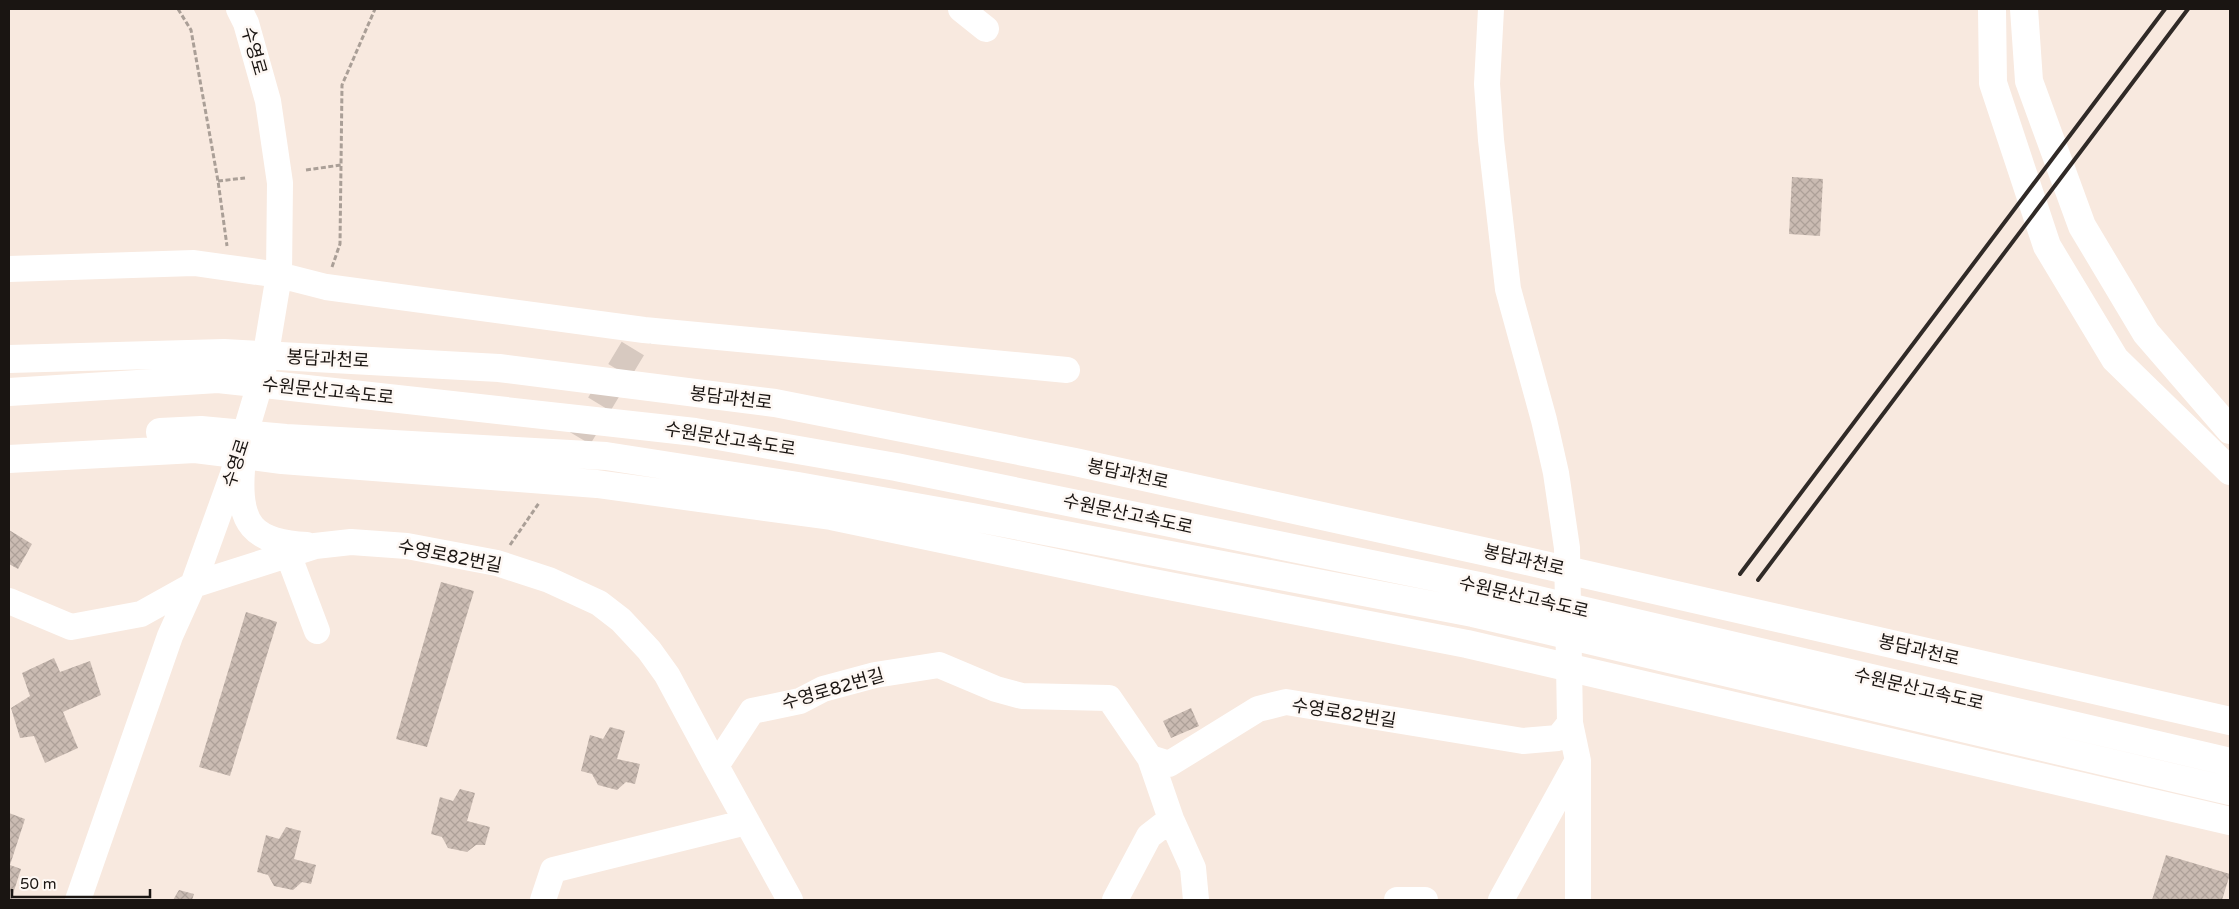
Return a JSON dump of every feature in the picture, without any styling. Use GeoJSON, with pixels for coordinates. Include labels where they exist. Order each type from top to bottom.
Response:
{"type":"FeatureCollection","features":[{"type":"Feature","properties":{"kind":"main road"},"geometry":{"type":"LineString","coordinates":[[1992,9],[1993,83],[2047,246],[2114,359],[2230,471]]}},
{"type":"Feature","properties":{"kind":"main road"},"geometry":{"type":"LineString","coordinates":[[2024,9],[2028,81],[2082,226],[2146,333],[2230,430]]}},
{"type":"Feature","properties":{"kind":"main road","name":"봉담과천로"},"geometry":{"type":"LineString","coordinates":[[9,359],[224,353],[499,368],[775,403],[1075,462],[1487,552],[2230,721]]}},
{"type":"Feature","properties":{"kind":"main road","name":"수원문산고속도로"},"geometry":{"type":"LineString","coordinates":[[9,392],[218,379],[695,432],[896,467],[1479,586],[2230,762]]}},
{"type":"Feature","properties":{"kind":"main road"},"geometry":{"type":"LineString","coordinates":[[9,459],[198,439]]}},
{"type":"Feature","properties":{"kind":"main road","name":"수원문산고속도로"},"geometry":{"type":"LineString","coordinates":[[9,441],[198,439],[284,449],[606,456],[798,486],[972,517],[1473,613],[2230,791]]}},
{"type":"Feature","properties":{"kind":"main road"},"geometry":{"type":"LineString","coordinates":[[284,449],[597,484],[831,516],[1138,580],[1466,644],[2230,821]]}},
{"type":"Feature","properties":{"kind":"street","name":"수영로"},"geometry":{"type":"LineString","coordinates":[[78,900],[170,636],[193,585],[245,438],[262,377],[280,275],[279,174],[268,101],[246,23],[239,9]]}},
{"type":"Feature","properties":{"kind":"street"},"geometry":{"type":"LineString","coordinates":[[961,9],[986,29]]}},
{"type":"Feature","properties":{"kind":"street"},"geometry":{"type":"LineString","coordinates":[[1491,9],[1487,84],[1492,158],[1504,261],[1508,289],[1544,420],[1556,473],[1567,548],[1570,723],[1578,761],[1578,900]]}},
{"type":"Feature","properties":{"kind":"street"},"geometry":{"type":"LineString","coordinates":[[9,270],[194,263],[280,275],[326,287],[644,330],[1067,370]]}},
{"type":"Feature","properties":{"kind":"street"},"geometry":{"type":"LineString","coordinates":[[245,438],[241,488],[242,505],[247,520],[269,539],[285,544],[315,546]]}},
{"type":"Feature","properties":{"kind":"street","name":"수영로82번길"},"geometry":{"type":"LineString","coordinates":[[9,602],[71,627],[142,614],[193,585],[315,546],[351,542],[407,546],[497,563],[549,580],[599,602],[621,620],[649,650],[667,675],[716,766],[752,711],[800,701],[823,689],[875,675],[939,666],[996,689],[1022,696],[1109,698],[1150,758],[1169,764],[1258,709],[1286,702],[1522,741],[1558,738],[1570,723]]}},
{"type":"Feature","properties":{"kind":"street"},"geometry":{"type":"LineString","coordinates":[[288,554],[317,631]]}},
{"type":"Feature","properties":{"kind":"street"},"geometry":{"type":"LineString","coordinates":[[1150,758],[1171,819],[1193,868],[1196,900]]}},
{"type":"Feature","properties":{"kind":"street"},"geometry":{"type":"LineString","coordinates":[[1500,900],[1578,761]]}},
{"type":"Feature","properties":{"kind":"street"},"geometry":{"type":"LineString","coordinates":[[716,766],[790,900]]}},
{"type":"Feature","properties":{"kind":"street"},"geometry":{"type":"LineString","coordinates":[[1115,900],[1149,836],[1171,819]]}},
{"type":"Feature","properties":{"kind":"street"},"geometry":{"type":"LineString","coordinates":[[543,900],[553,870],[747,822]]}},
{"type":"Feature","properties":{"kind":"path"},"geometry":{"type":"LineString","coordinates":[[178,9],[191,30],[218,181],[230,268]]}},
{"type":"Feature","properties":{"kind":"path"},"geometry":{"type":"LineString","coordinates":[[326,287],[340,244],[342,85],[375,9]]}},
{"type":"Feature","properties":{"kind":"path"},"geometry":{"type":"LineString","coordinates":[[306,170],[341,165]]}},
{"type":"Feature","properties":{"kind":"path"},"geometry":{"type":"LineString","coordinates":[[218,181],[245,178]]}},
{"type":"Feature","properties":{"kind":"path"},"geometry":{"type":"LineString","coordinates":[[497,563],[541,500]]}},
{"type":"Feature","properties":{"kind":"building"},"geometry":{"type":"Polygon","coordinates":[[[1792,177],[1823,179],[1820,236],[1789,234],[1792,177]]]}},
{"type":"Feature","properties":{"kind":"building"},"geometry":{"type":"Polygon","coordinates":[[[9,530],[32,544],[18,569],[9,564],[9,530]]]}},
{"type":"Feature","properties":{"kind":"building"},"geometry":{"type":"Polygon","coordinates":[[[441,582],[474,591],[427,747],[396,739],[441,582]]]}},
{"type":"Feature","properties":{"kind":"building"},"geometry":{"type":"Polygon","coordinates":[[[246,612],[277,622],[230,776],[199,767],[246,612]]]}},
{"type":"Feature","properties":{"kind":"building"},"geometry":{"type":"Polygon","coordinates":[[[54,658],[60,672],[90,661],[101,695],[63,712],[78,748],[45,763],[34,736],[20,738],[11,708],[30,696],[22,673],[54,658]]]}},
{"type":"Feature","properties":{"kind":"building"},"geometry":{"type":"Polygon","coordinates":[[[1191,708],[1199,726],[1171,738],[1163,721],[1191,708]]]}},
{"type":"Feature","properties":{"kind":"building"},"geometry":{"type":"Polygon","coordinates":[[[610,727],[625,731],[617,759],[640,764],[635,784],[626,782],[617,790],[598,785],[592,774],[581,771],[590,735],[603,739],[610,727]]]}},
{"type":"Feature","properties":{"kind":"building"},"geometry":{"type":"Polygon","coordinates":[[[460,789],[475,793],[467,821],[490,827],[485,845],[476,845],[467,852],[448,848],[442,837],[431,834],[440,797],[453,801],[460,789]]]}},
{"type":"Feature","properties":{"kind":"building"},"geometry":{"type":"Polygon","coordinates":[[[9,813],[25,819],[10,865],[21,869],[11,900],[9,900],[9,813]]]}},
{"type":"Feature","properties":{"kind":"building"},"geometry":{"type":"Polygon","coordinates":[[[286,827],[301,831],[294,859],[316,865],[311,884],[302,882],[293,890],[274,886],[268,875],[257,872],[266,835],[279,839],[286,827]]]}},
{"type":"Feature","properties":{"kind":"building"},"geometry":{"type":"Polygon","coordinates":[[[2166,855],[2230,874],[2222,900],[2152,900],[2166,855]]]}},
{"type":"Feature","properties":{"kind":"building"},"geometry":{"type":"Polygon","coordinates":[[[179,890],[194,894],[192,900],[173,900],[179,890]]]}},
{"type":"Feature","properties":{"kind":"tunnel"},"geometry":{"type":"LineString","coordinates":[[559,471],[644,330]]}},
{"type":"Feature","properties":{"kind":"railway"},"geometry":{"type":"LineString","coordinates":[[1740,574],[2165,9]]}},
{"type":"Feature","properties":{"kind":"railway"},"geometry":{"type":"LineString","coordinates":[[1758,580],[2188,9]]}}]}
